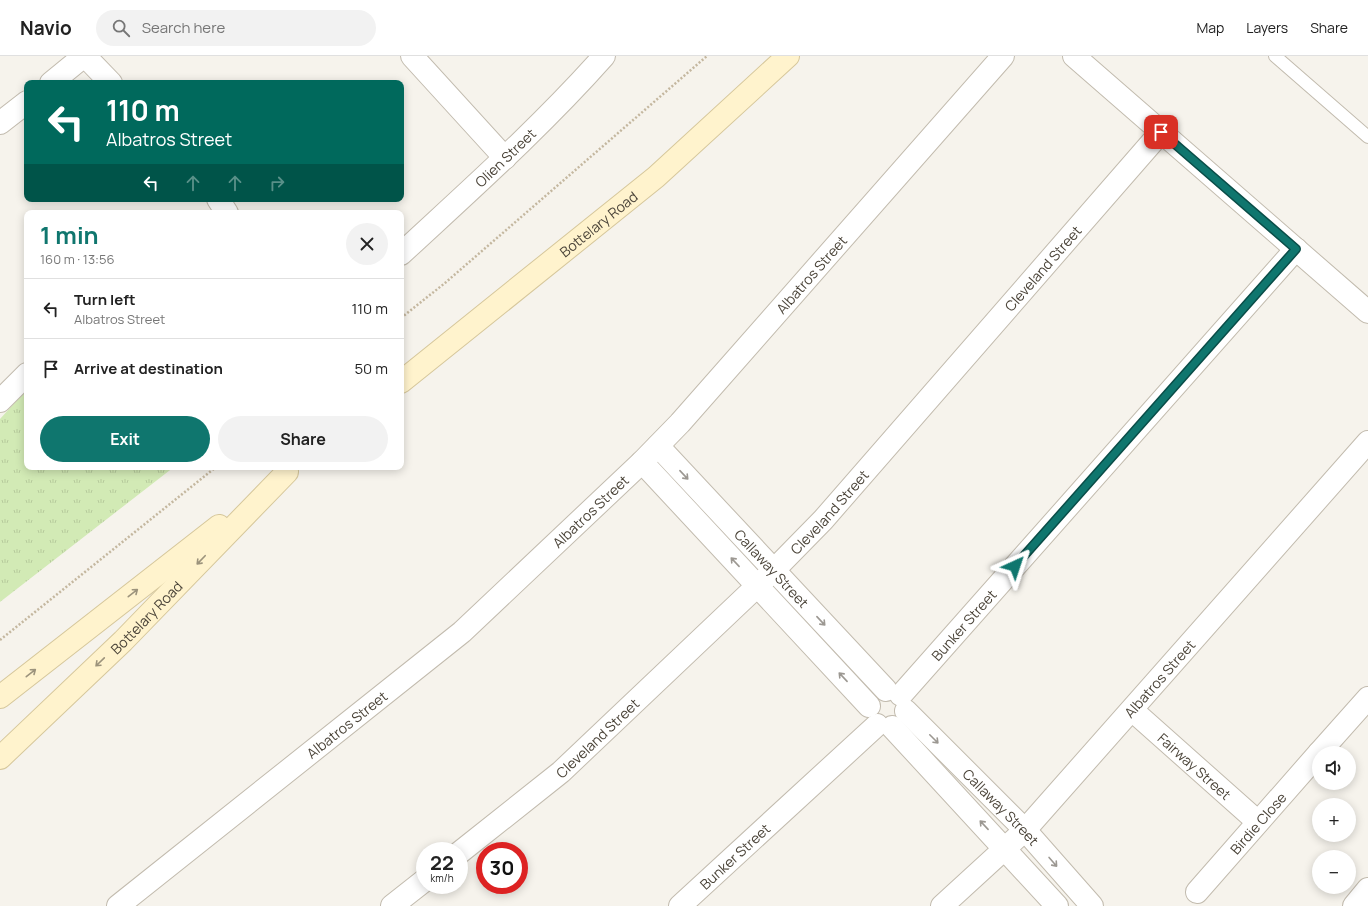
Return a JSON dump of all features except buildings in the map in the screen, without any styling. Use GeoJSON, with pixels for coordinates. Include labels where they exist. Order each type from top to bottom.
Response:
{"type":"FeatureCollection","features":[{"type":"Feature","properties":{"kind":"main road","name":"Bottelary Road"},"geometry":{"type":"LineString","coordinates":[[404,380],[656,177],[788,56]]}},
{"type":"Feature","properties":{"kind":"main road","name":"Bottelary Road"},"geometry":{"type":"LineString","coordinates":[[0,697],[291,470]]}},
{"type":"Feature","properties":{"kind":"main road","name":"Bottelary Road"},"geometry":{"type":"LineString","coordinates":[[0,758],[122,641],[291,470]]}},
{"type":"Feature","properties":{"kind":"street"},"geometry":{"type":"LineString","coordinates":[[55,80],[85,56],[108,80]]}},
{"type":"Feature","properties":{"kind":"street"},"geometry":{"type":"LineString","coordinates":[[412,56],[505,158]]}},
{"type":"Feature","properties":{"kind":"street","name":"Olien Street"},"geometry":{"type":"LineString","coordinates":[[404,251],[505,158],[578,86],[604,56]]}},
{"type":"Feature","properties":{"kind":"street","name":"Albatros Street"},"geometry":{"type":"LineString","coordinates":[[118,906],[462,632],[642,462],[680,423],[1003,56]]}},
{"type":"Feature","properties":{"kind":"street"},"geometry":{"type":"LineString","coordinates":[[1074,56],[1368,312]]}},
{"type":"Feature","properties":{"kind":"street"},"geometry":{"type":"LineString","coordinates":[[0,123],[24,104]]}},
{"type":"Feature","properties":{"kind":"street","name":"Cleveland Street"},"geometry":{"type":"LineString","coordinates":[[468,846],[561,772],[774,570],[823,520],[1161,132]]}},
{"type":"Feature","properties":{"kind":"street","name":"Bunker Street"},"geometry":{"type":"LineString","coordinates":[[680,906],[889,709],[1296,249]]}},
{"type":"Feature","properties":{"kind":"street"},"geometry":{"type":"LineString","coordinates":[[0,401],[24,377]]}},
{"type":"Feature","properties":{"kind":"street","name":"Albatros Street"},"geometry":{"type":"LineString","coordinates":[[942,906],[1025,830],[1368,442]]}},
{"type":"Feature","properties":{"kind":"street","name":"Callaway Street"},"geometry":{"type":"LineString","coordinates":[[658,446],[774,570],[1004,848],[1057,906]]}},
{"type":"Feature","properties":{"kind":"street","name":"Callaway Street"},"geometry":{"type":"LineString","coordinates":[[642,462],[757,586],[889,709],[1025,830],[1092,906]]}},
{"type":"Feature","properties":{"kind":"street","name":"Birdie Close"},"geometry":{"type":"LineString","coordinates":[[1325,746],[1368,698]]}},
{"type":"Feature","properties":{"kind":"street","name":"Fairway Street"},"geometry":{"type":"LineString","coordinates":[[1132,710],[1258,822]]}},
{"type":"Feature","properties":{"kind":"street","name":"Birdie Close"},"geometry":{"type":"LineString","coordinates":[[1197,892],[1312,761]]}},
{"type":"Feature","properties":{"kind":"street"},"geometry":{"type":"LineString","coordinates":[[392,906],[416,887]]}},
{"type":"Feature","properties":{"kind":"street"},"geometry":{"type":"LineString","coordinates":[[1354,906],[1368,890]]}},
{"type":"Feature","properties":{"kind":"lane"},"geometry":{"type":"LineString","coordinates":[[1275,56],[1368,137]]}},
{"type":"Feature","properties":{"kind":"path"},"geometry":{"type":"LineString","coordinates":[[404,316],[445,283],[707,56]]}},
{"type":"Feature","properties":{"kind":"path"},"geometry":{"type":"LineString","coordinates":[[0,640],[212,470]]}},
{"type":"Feature","properties":{"kind":"green space"},"geometry":{"type":"Polygon","coordinates":[[[24,392],[24,470],[170,470],[0,602],[0,419],[24,392]]]}},
{"type":"Feature","properties":{"kind":"route"},"geometry":{"type":"LineString","coordinates":[[1015,566],[1296,249],[1161,132]]}}]}
